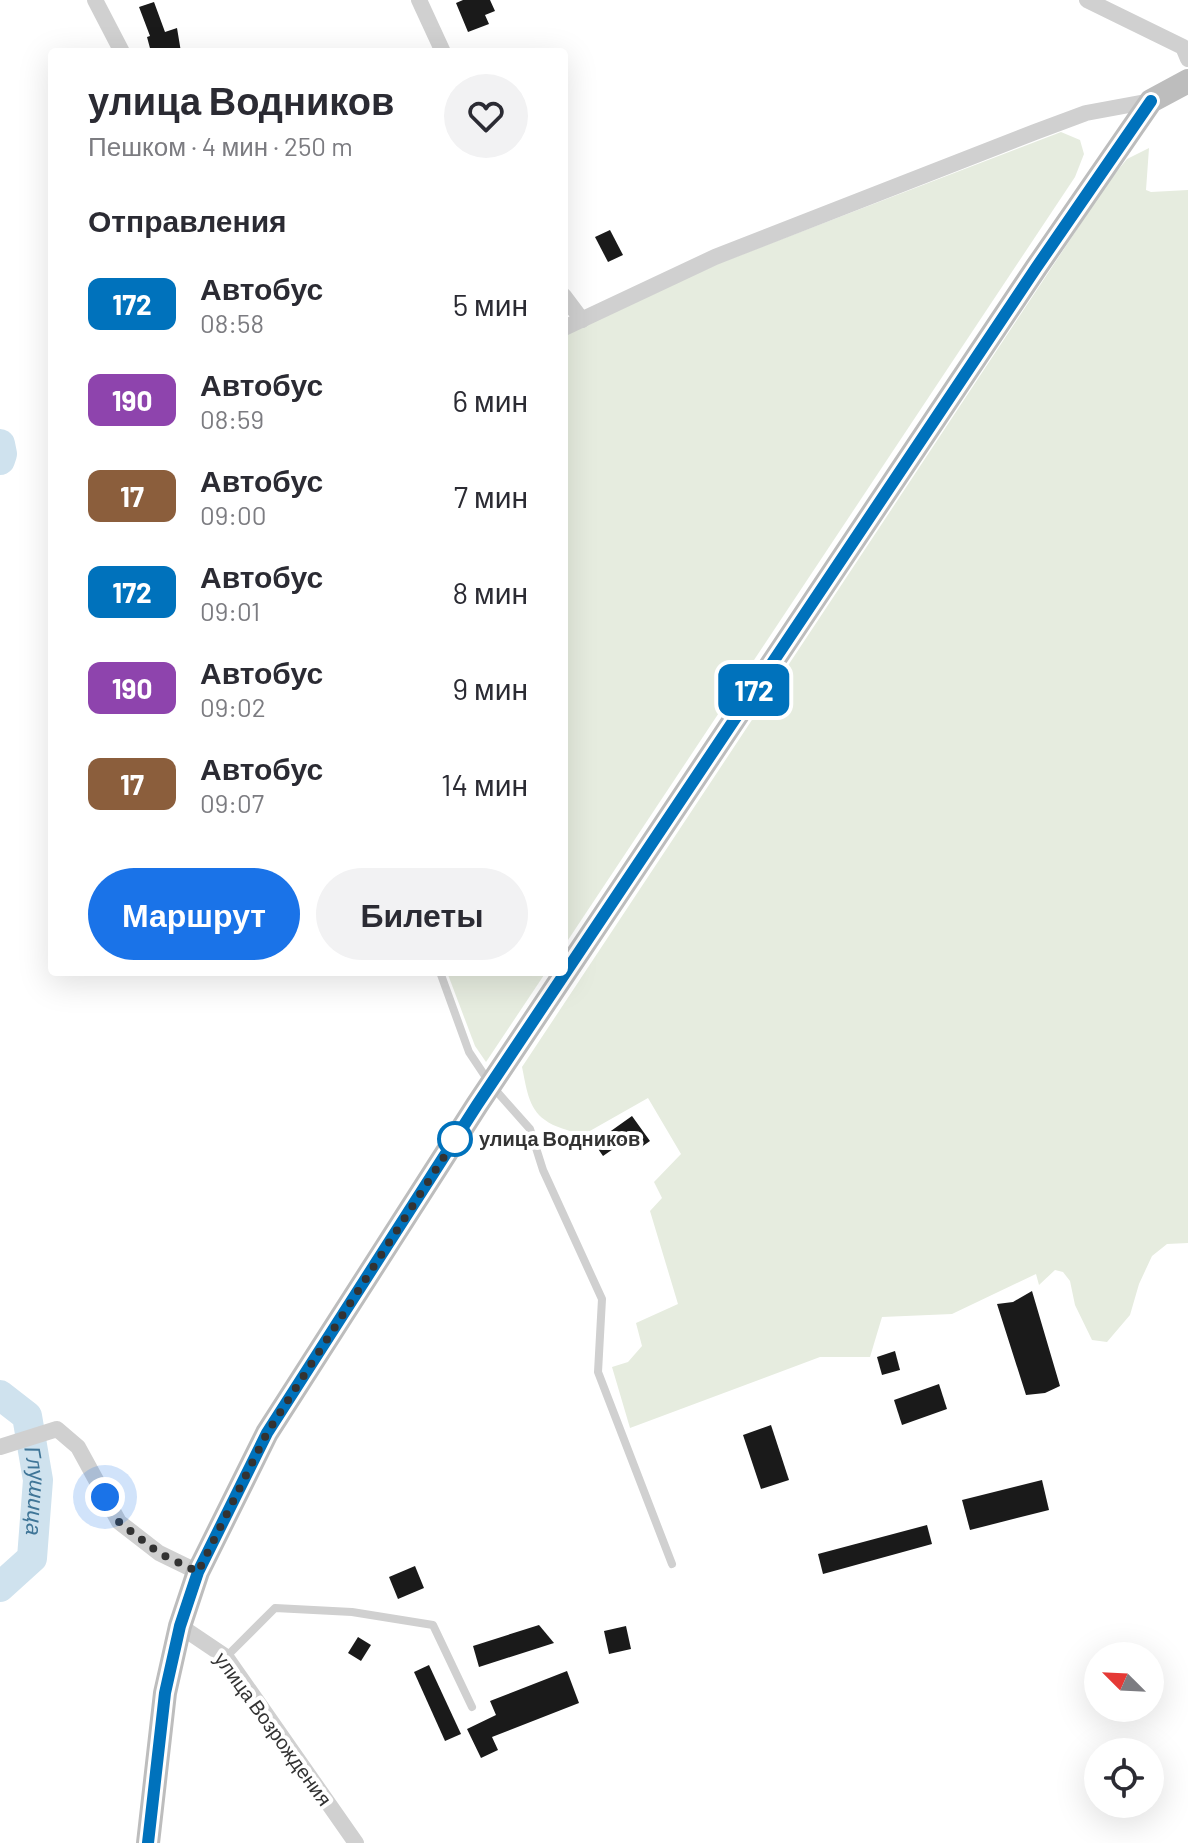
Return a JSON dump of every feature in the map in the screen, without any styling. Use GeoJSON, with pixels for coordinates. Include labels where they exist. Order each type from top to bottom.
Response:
{"type":"FeatureCollection","features":[{"type":"Feature","properties":{"kind":"main road"},"geometry":{"type":"LineString","coordinates":[[568,970],[1036,268],[1151,101],[1188,81]]}},
{"type":"Feature","properties":{"kind":"main road"},"geometry":{"type":"LineString","coordinates":[[148,1843],[165,1693],[180,1626],[198,1572],[267,1433],[564,976]]}},
{"type":"Feature","properties":{"kind":"street"},"geometry":{"type":"LineString","coordinates":[[95,0],[120,48]]}},
{"type":"Feature","properties":{"kind":"street"},"geometry":{"type":"LineString","coordinates":[[419,0],[441,48]]}},
{"type":"Feature","properties":{"kind":"street"},"geometry":{"type":"LineString","coordinates":[[1087,0],[1183,47],[1188,59]]}},
{"type":"Feature","properties":{"kind":"street"},"geometry":{"type":"LineString","coordinates":[[568,326],[715,257],[1021,138],[1086,113],[1151,101]]}},
{"type":"Feature","properties":{"kind":"street"},"geometry":{"type":"LineString","coordinates":[[568,301],[582,320]]}},
{"type":"Feature","properties":{"kind":"street"},"geometry":{"type":"LineString","coordinates":[[0,1447],[57,1429],[78,1447],[119,1522],[159,1553],[198,1572]]}},
{"type":"Feature","properties":{"kind":"street","name":"улица Возрождения"},"geometry":{"type":"LineString","coordinates":[[180,1626],[226,1657],[356,1843]]}},
{"type":"Feature","properties":{"kind":"lane"},"geometry":{"type":"LineString","coordinates":[[441,976],[469,1052],[491,1085],[530,1129],[543,1170],[602,1299],[598,1372],[672,1564]]}},
{"type":"Feature","properties":{"kind":"lane"},"geometry":{"type":"LineString","coordinates":[[226,1657],[275,1608],[352,1612],[433,1625],[472,1707]]}},
{"type":"Feature","properties":{"kind":"shaded area"},"geometry":{"type":"Polygon","coordinates":[[[1061,132],[1080,140],[1084,154],[1075,177],[568,940],[568,332],[720,263],[1061,132]]]}},
{"type":"Feature","properties":{"kind":"shaded area"},"geometry":{"type":"Polygon","coordinates":[[[1149,148],[1146,190],[1188,190],[1188,1243],[1167,1244],[1152,1256],[1130,1315],[1107,1342],[1092,1340],[1075,1305],[1070,1281],[1063,1272],[1055,1270],[1039,1285],[1036,1274],[952,1314],[882,1317],[870,1357],[820,1357],[630,1428],[612,1367],[628,1362],[642,1346],[636,1323],[678,1304],[650,1211],[662,1198],[654,1182],[681,1154],[648,1098],[581,1136],[549,1123],[531,1103],[522,1067],[1109,181],[1127,159],[1149,148]]]}},
{"type":"Feature","properties":{"kind":"shaded area"},"geometry":{"type":"Polygon","coordinates":[[[449,976],[543,976],[486,1062],[475,1046],[449,976]]]}},
{"type":"Feature","properties":{"kind":"building"},"geometry":{"type":"Polygon","coordinates":[[[490,0],[495,11],[485,15],[489,24],[468,32],[456,3],[490,0]]]}},
{"type":"Feature","properties":{"kind":"building"},"geometry":{"type":"Polygon","coordinates":[[[154,2],[165,32],[177,28],[180,48],[150,48],[147,37],[150,36],[139,7],[154,2]]]}},
{"type":"Feature","properties":{"kind":"building"},"geometry":{"type":"Polygon","coordinates":[[[610,230],[623,255],[608,262],[595,237],[610,230]]]}},
{"type":"Feature","properties":{"kind":"building"},"geometry":{"type":"Polygon","coordinates":[[[632,1116],[650,1141],[637,1150],[629,1138],[603,1156],[594,1143],[632,1116]]]}},
{"type":"Feature","properties":{"kind":"building"},"geometry":{"type":"Polygon","coordinates":[[[1032,1291],[1060,1386],[1045,1393],[1026,1395],[997,1304],[1013,1302],[1032,1291]]]}},
{"type":"Feature","properties":{"kind":"building"},"geometry":{"type":"Polygon","coordinates":[[[895,1351],[900,1370],[882,1375],[877,1357],[895,1351]]]}},
{"type":"Feature","properties":{"kind":"building"},"geometry":{"type":"Polygon","coordinates":[[[939,1384],[947,1409],[902,1425],[894,1400],[939,1384]]]}},
{"type":"Feature","properties":{"kind":"building"},"geometry":{"type":"Polygon","coordinates":[[[771,1425],[789,1480],[761,1489],[743,1435],[771,1425]]]}},
{"type":"Feature","properties":{"kind":"building"},"geometry":{"type":"Polygon","coordinates":[[[1042,1480],[1049,1510],[970,1530],[962,1500],[1042,1480]]]}},
{"type":"Feature","properties":{"kind":"building"},"geometry":{"type":"Polygon","coordinates":[[[927,1525],[932,1544],[823,1574],[818,1554],[927,1525]]]}},
{"type":"Feature","properties":{"kind":"building"},"geometry":{"type":"Polygon","coordinates":[[[415,1566],[424,1588],[398,1599],[389,1577],[415,1566]]]}},
{"type":"Feature","properties":{"kind":"building"},"geometry":{"type":"Polygon","coordinates":[[[539,1625],[554,1643],[479,1667],[473,1646],[539,1625]]]}},
{"type":"Feature","properties":{"kind":"building"},"geometry":{"type":"Polygon","coordinates":[[[626,1626],[631,1649],[609,1654],[604,1631],[626,1626]]]}},
{"type":"Feature","properties":{"kind":"building"},"geometry":{"type":"Polygon","coordinates":[[[358,1637],[371,1645],[361,1661],[348,1653],[358,1637]]]}},
{"type":"Feature","properties":{"kind":"building"},"geometry":{"type":"Polygon","coordinates":[[[429,1665],[461,1734],[445,1741],[414,1672],[429,1665]]]}},
{"type":"Feature","properties":{"kind":"building"},"geometry":{"type":"Polygon","coordinates":[[[567,1671],[579,1703],[492,1737],[498,1750],[481,1758],[467,1729],[496,1715],[490,1701],[567,1671]]]}},
{"type":"Feature","properties":{"kind":"waterway","name":"Глушица"},"geometry":{"type":"LineString","coordinates":[[0,444],[0,460]]}},
{"type":"Feature","properties":{"kind":"waterway","name":"Глушица"},"geometry":{"type":"LineString","coordinates":[[0,1395],[27,1416],[38,1480],[32,1558],[0,1587]]}},
{"type":"Feature","properties":{"kind":"bus line","name":"172"},"geometry":{"type":"LineString","coordinates":[[568,969],[1151,101]]}},
{"type":"Feature","properties":{"kind":"bus line","name":"172"},"geometry":{"type":"LineString","coordinates":[[148,1843],[165,1693],[180,1626],[198,1572],[267,1433],[563,976]]}},
{"type":"Feature","properties":{"kind":"place","name":"улица Водников"},"geometry":{"type":"Point","coordinates":[455,1139]}},
{"type":"Feature","properties":{"kind":"route"},"geometry":{"type":"LineString","coordinates":[[105,1497],[119,1522],[159,1553],[198,1572],[267,1433],[460,1132],[455,1139]]}}]}
